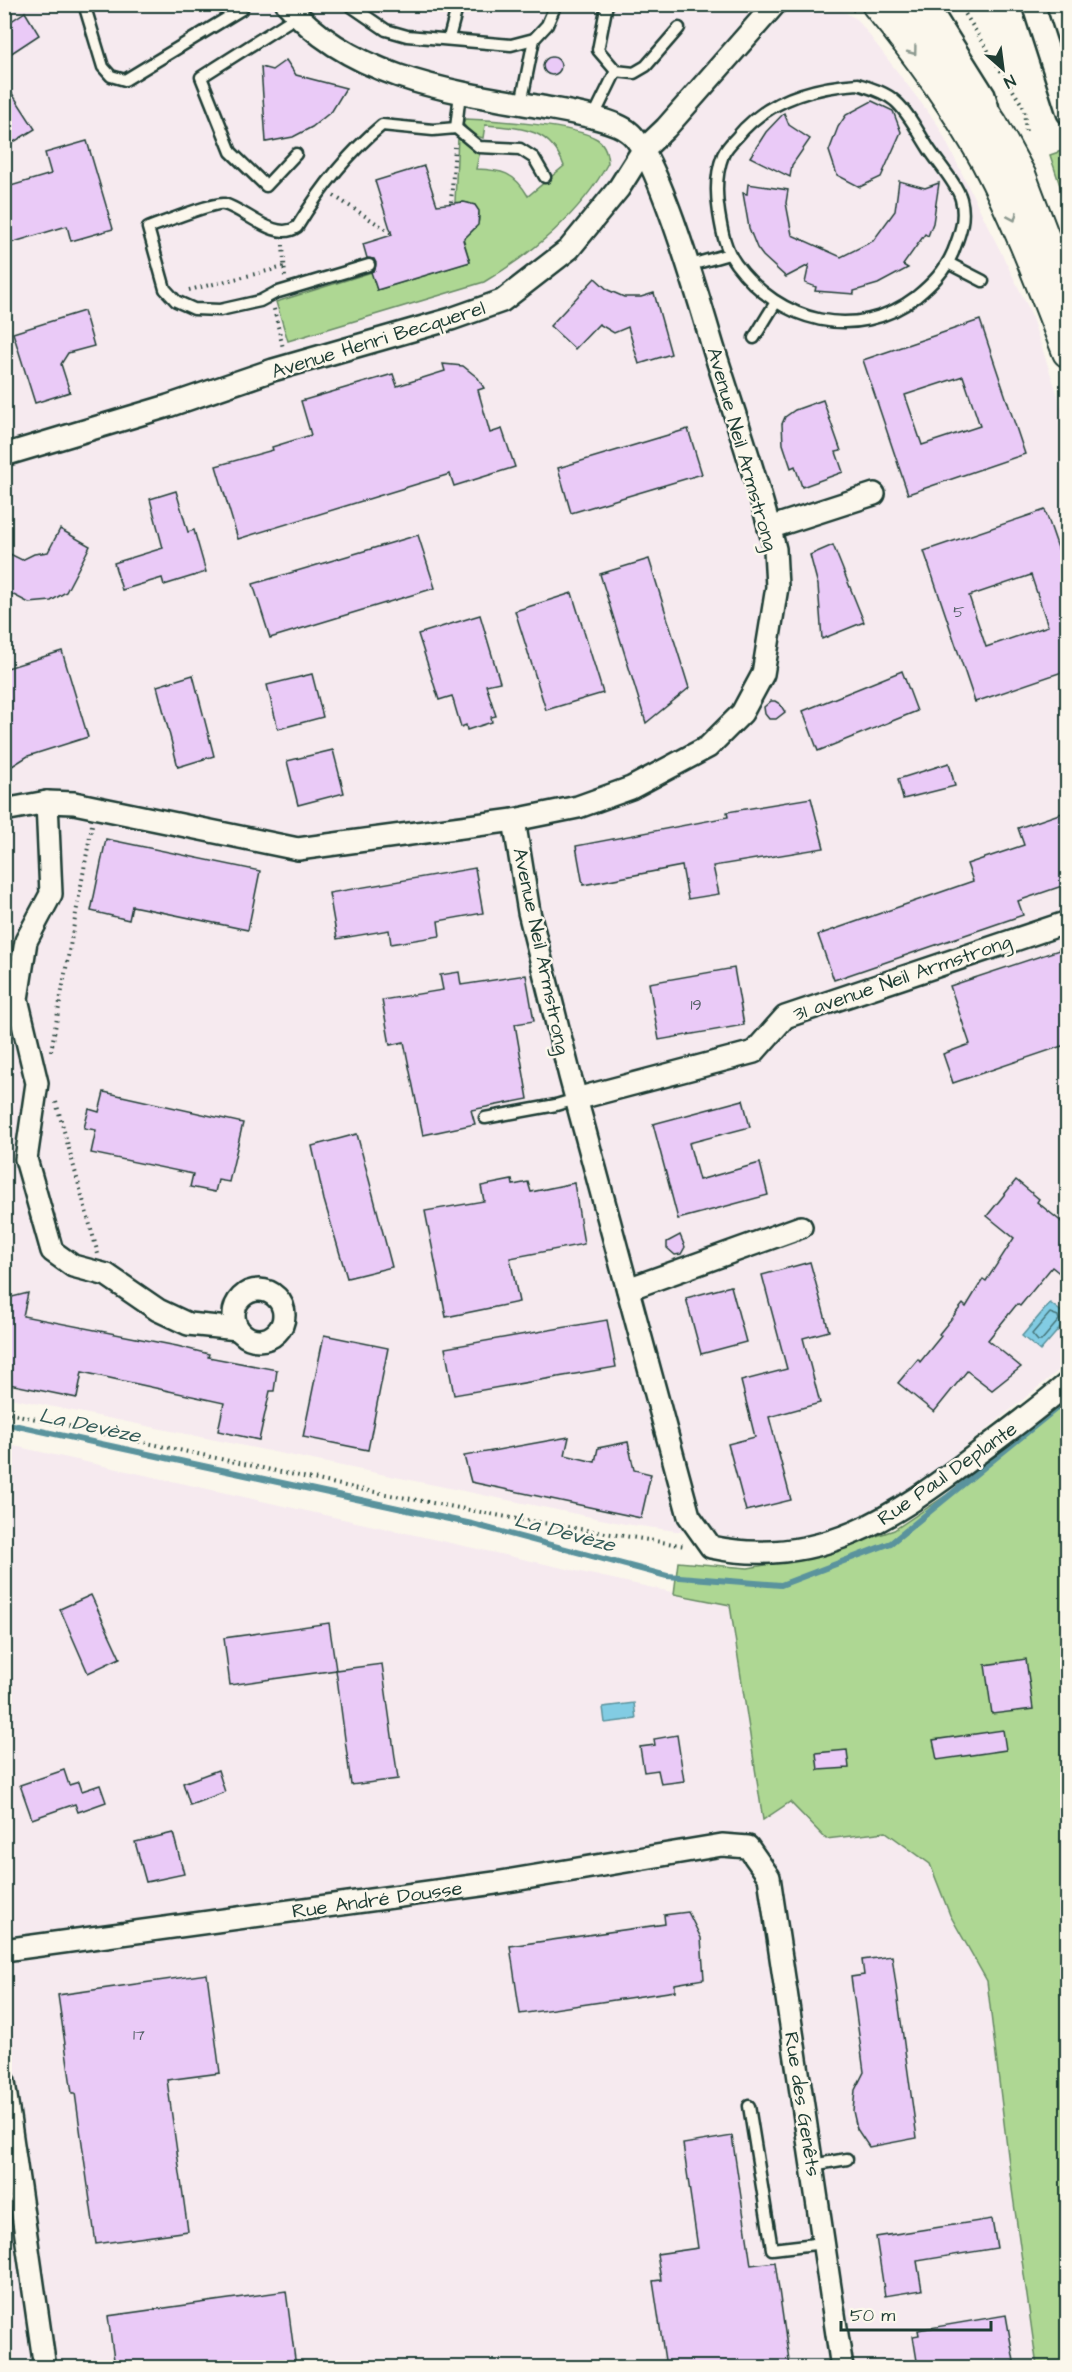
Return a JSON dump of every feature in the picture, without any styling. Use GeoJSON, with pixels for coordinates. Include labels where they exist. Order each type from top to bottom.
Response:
{"type":"FeatureCollection","features":[{"type":"Feature","properties":{"kind":"main road"},"geometry":{"type":"LineString","coordinates":[[909,4],[964,81],[1021,177],[1068,298]]}},
{"type":"Feature","properties":{"kind":"main road"},"geometry":{"type":"LineString","coordinates":[[869,8],[944,92],[987,163],[1019,231],[1068,352]]}},
{"type":"Feature","properties":{"kind":"street","name":"Avenue Henri Becquerel"},"geometry":{"type":"LineString","coordinates":[[4,455],[168,406],[287,367],[451,319],[502,301],[569,249],[619,188],[643,150],[666,128],[775,4]]}},
{"type":"Feature","properties":{"kind":"street"},"geometry":{"type":"LineString","coordinates":[[1033,4],[1068,113]]}},
{"type":"Feature","properties":{"kind":"street"},"geometry":{"type":"LineString","coordinates":[[292,10],[349,55],[401,77],[460,93],[576,113],[629,132],[643,150]]}},
{"type":"Feature","properties":{"kind":"street","name":"Avenue Neil Armstrong"},"geometry":{"type":"LineString","coordinates":[[643,150],[687,266],[775,549],[777,587],[763,674],[742,713],[708,747],[631,788],[578,807],[514,820],[529,912],[576,1099],[689,1516],[711,1547]]}},
{"type":"Feature","properties":{"kind":"street"},"geometry":{"type":"LineString","coordinates":[[769,528],[874,494]]}},
{"type":"Feature","properties":{"kind":"street"},"geometry":{"type":"LineString","coordinates":[[4,810],[47,802],[96,807],[298,849],[514,820]]}},
{"type":"Feature","properties":{"kind":"street"},"geometry":{"type":"LineString","coordinates":[[47,802],[51,894],[26,941],[17,999],[37,1083],[26,1159],[52,1251],[73,1266],[104,1274],[158,1310],[188,1324],[238,1329]]}},
{"type":"Feature","properties":{"kind":"street","name":"31 avenue Neil Armstrong"},"geometry":{"type":"LineString","coordinates":[[576,1099],[754,1052],[785,1017],[1068,921]]}},
{"type":"Feature","properties":{"kind":"street"},"geometry":{"type":"LineString","coordinates":[[628,1289],[801,1227]]}},
{"type":"Feature","properties":{"kind":"street","name":"Rue Paul Deplante"},"geometry":{"type":"LineString","coordinates":[[711,1547],[736,1552],[778,1553],[828,1543],[874,1525],[937,1485],[1068,1383]]}},
{"type":"Feature","properties":{"kind":"street","name":"Rue André Dousse"},"geometry":{"type":"LineString","coordinates":[[4,1950],[495,1883],[722,1845],[748,1847]]}},
{"type":"Feature","properties":{"kind":"street","name":"Rue des Genêts"},"geometry":{"type":"LineString","coordinates":[[748,1847],[769,1878],[842,2367]]}},
{"type":"Feature","properties":{"kind":"street"},"geometry":{"type":"LineString","coordinates":[[4,2082],[45,2367]]}},
{"type":"Feature","properties":{"kind":"lane"},"geometry":{"type":"LineString","coordinates":[[84,4],[102,67],[111,76],[125,80],[242,9]]}},
{"type":"Feature","properties":{"kind":"lane"},"geometry":{"type":"LineString","coordinates":[[348,4],[386,30],[407,36],[511,45],[534,39]]}},
{"type":"Feature","properties":{"kind":"lane"},"geometry":{"type":"LineString","coordinates":[[449,38],[458,4]]}},
{"type":"Feature","properties":{"kind":"lane"},"geometry":{"type":"LineString","coordinates":[[521,104],[534,39],[547,24],[556,4]]}},
{"type":"Feature","properties":{"kind":"lane"},"geometry":{"type":"LineString","coordinates":[[608,4],[598,51],[616,71],[633,73],[646,66],[678,28]]}},
{"type":"Feature","properties":{"kind":"lane"},"geometry":{"type":"LineString","coordinates":[[933,4],[989,93],[1003,144]]}},
{"type":"Feature","properties":{"kind":"lane"},"geometry":{"type":"LineString","coordinates":[[292,10],[201,77],[231,152],[266,186],[296,154]]}},
{"type":"Feature","properties":{"kind":"lane"},"geometry":{"type":"LineString","coordinates":[[592,118],[616,71]]}},
{"type":"Feature","properties":{"kind":"lane"},"geometry":{"type":"LineString","coordinates":[[858,84],[877,90],[895,101],[960,197],[964,219],[948,263],[932,284],[908,303],[887,313],[862,321],[836,322],[806,317],[759,291],[729,254],[717,200],[718,176],[723,153],[760,114],[806,91],[858,84]]}},
{"type":"Feature","properties":{"kind":"lane"},"geometry":{"type":"LineString","coordinates":[[456,128],[460,93]]}},
{"type":"Feature","properties":{"kind":"lane"},"geometry":{"type":"LineString","coordinates":[[369,265],[280,292],[260,301],[220,310],[194,309],[176,301],[165,289],[148,228],[220,203],[234,207],[276,231],[283,232],[297,227],[321,187],[382,125],[433,130],[456,128],[479,147],[520,148],[534,158],[545,177]]}},
{"type":"Feature","properties":{"kind":"lane"},"geometry":{"type":"LineString","coordinates":[[687,266],[729,254]]}},
{"type":"Feature","properties":{"kind":"lane"},"geometry":{"type":"LineString","coordinates":[[948,263],[983,281]]}},
{"type":"Feature","properties":{"kind":"lane"},"geometry":{"type":"LineString","coordinates":[[754,338],[776,302]]}},
{"type":"Feature","properties":{"kind":"lane"},"geometry":{"type":"LineString","coordinates":[[485,1118],[576,1099]]}},
{"type":"Feature","properties":{"kind":"lane"},"geometry":{"type":"LineString","coordinates":[[749,2106],[772,2249],[824,2243]]}},
{"type":"Feature","properties":{"kind":"lane"},"geometry":{"type":"LineString","coordinates":[[812,2165],[847,2159]]}},
{"type":"Feature","properties":{"kind":"path"},"geometry":{"type":"LineString","coordinates":[[803,4],[807,10],[843,6],[869,8]]}},
{"type":"Feature","properties":{"kind":"path"},"geometry":{"type":"LineString","coordinates":[[451,202],[456,128]]}},
{"type":"Feature","properties":{"kind":"path"},"geometry":{"type":"LineString","coordinates":[[321,187],[393,234]]}},
{"type":"Feature","properties":{"kind":"path"},"geometry":{"type":"LineString","coordinates":[[283,232],[284,267],[280,292],[273,305],[287,367]]}},
{"type":"Feature","properties":{"kind":"path"},"geometry":{"type":"LineString","coordinates":[[170,295],[284,267]]}},
{"type":"Feature","properties":{"kind":"path"},"geometry":{"type":"LineString","coordinates":[[51,1053],[96,807]]}},
{"type":"Feature","properties":{"kind":"path"},"geometry":{"type":"LineString","coordinates":[[54,1095],[104,1274]]}},
{"type":"Feature","properties":{"kind":"path"},"geometry":{"type":"LineString","coordinates":[[4,1412],[371,1491],[680,1546],[711,1547]]}},
{"type":"Feature","properties":{"kind":"shaded area"},"geometry":{"type":"Polygon","coordinates":[[[4,5],[831,5],[857,19],[938,125],[1029,309],[1067,423],[1068,1363],[913,1489],[866,1516],[816,1536],[749,1541],[625,1524],[5,1397],[4,5]]]}},
{"type":"Feature","properties":{"kind":"shaded area"},"geometry":{"type":"Polygon","coordinates":[[[5,1444],[730,1605],[763,1819],[790,1802],[826,1839],[886,1832],[930,1864],[950,1915],[987,1981],[1012,2189],[1037,2367],[5,2368],[5,1444]]]}},
{"type":"Feature","properties":{"kind":"green space"},"geometry":{"type":"Polygon","coordinates":[[[465,119],[533,124],[586,134],[602,144],[608,163],[584,199],[554,231],[520,259],[484,282],[288,341],[276,302],[372,272],[377,290],[470,262],[463,238],[475,229],[479,221],[479,212],[476,207],[468,203],[455,202],[458,137],[480,151],[476,169],[493,170],[512,177],[528,196],[564,166],[551,144],[532,132],[485,125],[483,138],[469,131],[463,123],[465,119]]]}},
{"type":"Feature","properties":{"kind":"green space"},"geometry":{"type":"Polygon","coordinates":[[[1068,149],[1067,207],[1050,155],[1068,149]]]}},
{"type":"Feature","properties":{"kind":"green space"},"geometry":{"type":"Polygon","coordinates":[[[1067,1399],[1067,2367],[1037,2367],[1012,2189],[987,1981],[950,1915],[930,1864],[886,1832],[826,1839],[790,1802],[763,1820],[730,1605],[674,1594],[678,1562],[748,1568],[818,1556],[894,1530],[957,1488],[1067,1399]]]}},
{"type":"Feature","properties":{"kind":"water"},"geometry":{"type":"Polygon","coordinates":[[[1050,1303],[1067,1316],[1067,1320],[1040,1351],[1022,1336],[1050,1303]]]}},
{"type":"Feature","properties":{"kind":"water"},"geometry":{"type":"Polygon","coordinates":[[[634,1703],[636,1719],[605,1723],[603,1707],[634,1703]]]}},
{"type":"Feature","properties":{"kind":"building"},"geometry":{"type":"Polygon","coordinates":[[[25,12],[39,35],[4,58],[4,26],[25,12]]]}},
{"type":"Feature","properties":{"kind":"building"},"geometry":{"type":"Polygon","coordinates":[[[552,57],[558,60],[561,66],[558,72],[552,75],[546,72],[543,66],[546,60],[552,57]]]}},
{"type":"Feature","properties":{"kind":"building"},"geometry":{"type":"Polygon","coordinates":[[[286,60],[296,75],[346,88],[332,111],[312,127],[293,137],[266,142],[261,67],[272,70],[286,60]]]}},
{"type":"Feature","properties":{"kind":"building"},"geometry":{"type":"Polygon","coordinates":[[[4,81],[35,129],[4,148],[4,81]]]}},
{"type":"Feature","properties":{"kind":"building"},"geometry":{"type":"Polygon","coordinates":[[[872,101],[893,111],[901,132],[881,177],[860,187],[837,175],[829,151],[838,127],[846,115],[872,101]]]}},
{"type":"Feature","properties":{"kind":"building"},"geometry":{"type":"Polygon","coordinates":[[[784,113],[789,125],[810,139],[792,165],[790,177],[750,157],[766,132],[784,113]]]}},
{"type":"Feature","properties":{"kind":"building"},"geometry":{"type":"Polygon","coordinates":[[[87,141],[113,229],[71,241],[67,226],[4,245],[4,188],[51,174],[45,153],[87,141]]]}},
{"type":"Feature","properties":{"kind":"building"},"geometry":{"type":"Polygon","coordinates":[[[424,166],[437,205],[464,202],[475,205],[479,211],[478,225],[463,240],[470,262],[377,290],[371,272],[375,270],[376,263],[374,259],[367,258],[363,244],[392,235],[375,181],[424,166]]]}},
{"type":"Feature","properties":{"kind":"building"},"geometry":{"type":"Polygon","coordinates":[[[899,181],[925,188],[939,183],[933,223],[928,236],[925,234],[903,265],[908,268],[878,284],[854,291],[854,294],[815,291],[816,287],[805,283],[809,265],[786,277],[763,256],[749,228],[743,193],[747,194],[748,184],[788,190],[786,203],[792,235],[841,257],[873,241],[895,211],[899,181]]]}},
{"type":"Feature","properties":{"kind":"building"},"geometry":{"type":"Polygon","coordinates":[[[595,278],[608,290],[624,297],[641,297],[654,293],[671,354],[639,364],[628,327],[614,333],[599,324],[575,349],[550,326],[595,278]]]}},
{"type":"Feature","properties":{"kind":"building"},"geometry":{"type":"Polygon","coordinates":[[[84,311],[94,346],[68,353],[61,364],[70,392],[35,403],[13,333],[84,311]]]}},
{"type":"Feature","properties":{"kind":"building"},"geometry":{"type":"Polygon","coordinates":[[[980,320],[1025,454],[908,494],[863,360],[980,320]],[[963,376],[905,395],[922,445],[980,426],[963,376]]]}},
{"type":"Feature","properties":{"kind":"building"},"geometry":{"type":"Polygon","coordinates":[[[443,364],[463,366],[478,378],[484,388],[478,390],[490,433],[502,429],[515,467],[454,486],[450,474],[238,539],[216,466],[273,450],[272,447],[311,435],[301,401],[393,374],[397,386],[445,371],[443,364]]]}},
{"type":"Feature","properties":{"kind":"building"},"geometry":{"type":"Polygon","coordinates":[[[823,400],[841,451],[836,452],[843,472],[802,487],[795,466],[791,468],[783,444],[782,424],[785,417],[795,410],[823,400]]]}},
{"type":"Feature","properties":{"kind":"building"},"geometry":{"type":"Polygon","coordinates":[[[688,429],[702,474],[571,513],[558,468],[688,429]]]}},
{"type":"Feature","properties":{"kind":"building"},"geometry":{"type":"Polygon","coordinates":[[[176,491],[188,532],[194,530],[206,572],[164,585],[162,578],[122,590],[114,563],[163,548],[150,499],[176,491]]]}},
{"type":"Feature","properties":{"kind":"building"},"geometry":{"type":"Polygon","coordinates":[[[1045,510],[1068,577],[1068,670],[975,702],[924,551],[1045,510]],[[1031,575],[969,596],[986,647],[1048,626],[1031,575]]]}},
{"type":"Feature","properties":{"kind":"building"},"geometry":{"type":"Polygon","coordinates":[[[60,529],[90,546],[66,592],[51,601],[29,603],[4,590],[4,551],[22,560],[34,554],[48,552],[60,529]]]}},
{"type":"Feature","properties":{"kind":"building"},"geometry":{"type":"Polygon","coordinates":[[[418,535],[435,588],[270,638],[253,584],[418,535]]]}},
{"type":"Feature","properties":{"kind":"building"},"geometry":{"type":"Polygon","coordinates":[[[833,545],[864,622],[822,639],[818,585],[810,555],[833,545]]]}},
{"type":"Feature","properties":{"kind":"building"},"geometry":{"type":"Polygon","coordinates":[[[649,559],[689,688],[646,723],[600,574],[649,559]]]}},
{"type":"Feature","properties":{"kind":"building"},"geometry":{"type":"Polygon","coordinates":[[[572,593],[603,693],[546,710],[515,611],[572,593]]]}},
{"type":"Feature","properties":{"kind":"building"},"geometry":{"type":"Polygon","coordinates":[[[480,615],[500,682],[486,685],[496,716],[491,717],[492,722],[467,730],[466,725],[461,727],[452,696],[439,700],[418,634],[480,615]]]}},
{"type":"Feature","properties":{"kind":"building"},"geometry":{"type":"Polygon","coordinates":[[[62,651],[88,737],[28,756],[9,768],[4,753],[4,669],[62,651]]]}},
{"type":"Feature","properties":{"kind":"building"},"geometry":{"type":"Polygon","coordinates":[[[902,671],[917,711],[818,751],[803,711],[902,671]]]}},
{"type":"Feature","properties":{"kind":"building"},"geometry":{"type":"Polygon","coordinates":[[[312,674],[323,717],[278,729],[267,685],[312,674]]]}},
{"type":"Feature","properties":{"kind":"building"},"geometry":{"type":"Polygon","coordinates":[[[193,675],[214,756],[178,767],[157,686],[193,675]]]}},
{"type":"Feature","properties":{"kind":"building"},"geometry":{"type":"Polygon","coordinates":[[[771,701],[780,704],[785,712],[776,719],[769,719],[765,714],[764,707],[771,701]]]}},
{"type":"Feature","properties":{"kind":"building"},"geometry":{"type":"Polygon","coordinates":[[[333,750],[344,793],[298,805],[287,761],[333,750]]]}},
{"type":"Feature","properties":{"kind":"building"},"geometry":{"type":"Polygon","coordinates":[[[949,763],[955,786],[903,799],[898,779],[949,763]]]}},
{"type":"Feature","properties":{"kind":"building"},"geometry":{"type":"Polygon","coordinates":[[[811,798],[824,848],[713,866],[719,894],[688,899],[682,866],[583,885],[576,846],[728,817],[727,812],[811,798]]]}},
{"type":"Feature","properties":{"kind":"building"},"geometry":{"type":"Polygon","coordinates":[[[1068,811],[1068,884],[1018,901],[1023,915],[834,980],[818,935],[973,881],[967,864],[1024,845],[1018,828],[1068,811]]]}},
{"type":"Feature","properties":{"kind":"building"},"geometry":{"type":"Polygon","coordinates":[[[106,839],[260,871],[248,930],[132,906],[129,920],[91,911],[106,839]]]}},
{"type":"Feature","properties":{"kind":"building"},"geometry":{"type":"Polygon","coordinates":[[[475,868],[483,913],[438,921],[440,936],[391,944],[389,930],[337,939],[329,893],[475,868]]]}},
{"type":"Feature","properties":{"kind":"building"},"geometry":{"type":"Polygon","coordinates":[[[1068,947],[1068,1044],[953,1083],[943,1054],[970,1044],[950,986],[1068,947]]]}},
{"type":"Feature","properties":{"kind":"building"},"geometry":{"type":"Polygon","coordinates":[[[734,968],[744,1025],[659,1040],[649,983],[734,968]]]}},
{"type":"Feature","properties":{"kind":"building"},"geometry":{"type":"Polygon","coordinates":[[[459,972],[461,985],[526,975],[534,1021],[515,1024],[528,1099],[471,1110],[475,1124],[423,1135],[404,1042],[390,1045],[382,1000],[443,990],[440,975],[459,972]]]}},
{"type":"Feature","properties":{"kind":"building"},"geometry":{"type":"Polygon","coordinates":[[[104,1092],[243,1123],[229,1182],[218,1180],[215,1192],[190,1187],[193,1174],[91,1153],[96,1130],[84,1128],[89,1109],[99,1112],[104,1092]]]}},
{"type":"Feature","properties":{"kind":"building"},"geometry":{"type":"Polygon","coordinates":[[[743,1100],[750,1127],[689,1143],[699,1180],[760,1163],[768,1195],[678,1219],[653,1124],[743,1100]]]}},
{"type":"Feature","properties":{"kind":"building"},"geometry":{"type":"Polygon","coordinates":[[[357,1134],[392,1267],[347,1278],[324,1200],[312,1146],[357,1134]]]}},
{"type":"Feature","properties":{"kind":"building"},"geometry":{"type":"Polygon","coordinates":[[[512,1180],[513,1185],[528,1182],[531,1192],[574,1183],[584,1244],[510,1258],[519,1302],[446,1317],[425,1211],[484,1201],[481,1186],[512,1180]]]}},
{"type":"Feature","properties":{"kind":"building"},"geometry":{"type":"Polygon","coordinates":[[[1016,1180],[1039,1199],[1037,1202],[1068,1227],[1068,1280],[1052,1267],[1020,1306],[1017,1304],[988,1340],[1021,1367],[992,1390],[967,1371],[934,1412],[898,1383],[918,1359],[920,1362],[963,1304],[966,1307],[983,1279],[986,1281],[1014,1238],[987,1216],[1016,1180]]]}},
{"type":"Feature","properties":{"kind":"building"},"geometry":{"type":"Polygon","coordinates":[[[680,1235],[685,1247],[681,1254],[675,1255],[667,1248],[667,1242],[680,1235]]]}},
{"type":"Feature","properties":{"kind":"building"},"geometry":{"type":"Polygon","coordinates":[[[810,1262],[829,1331],[803,1338],[820,1403],[769,1417],[791,1500],[746,1511],[728,1444],[755,1437],[741,1381],[787,1369],[762,1275],[810,1262]]]}},
{"type":"Feature","properties":{"kind":"building"},"geometry":{"type":"Polygon","coordinates":[[[731,1286],[746,1342],[701,1354],[686,1298],[731,1286]]]}},
{"type":"Feature","properties":{"kind":"building"},"geometry":{"type":"Polygon","coordinates":[[[28,1293],[23,1316],[177,1346],[209,1354],[208,1357],[277,1370],[274,1391],[270,1391],[259,1440],[218,1431],[224,1403],[82,1372],[77,1398],[4,1383],[4,1299],[28,1293]]]}},
{"type":"Feature","properties":{"kind":"building"},"geometry":{"type":"Polygon","coordinates":[[[607,1320],[616,1367],[454,1395],[445,1348],[607,1320]]]}},
{"type":"Feature","properties":{"kind":"building"},"geometry":{"type":"Polygon","coordinates":[[[324,1335],[388,1348],[368,1450],[303,1437],[324,1335]]]}},
{"type":"Feature","properties":{"kind":"building"},"geometry":{"type":"Polygon","coordinates":[[[569,1437],[565,1455],[595,1462],[598,1448],[628,1442],[634,1470],[651,1474],[641,1518],[471,1482],[464,1456],[569,1437]]]}},
{"type":"Feature","properties":{"kind":"building"},"geometry":{"type":"Polygon","coordinates":[[[91,1595],[120,1658],[88,1673],[60,1609],[91,1595]]]}},
{"type":"Feature","properties":{"kind":"building"},"geometry":{"type":"Polygon","coordinates":[[[329,1623],[336,1670],[230,1685],[224,1638],[329,1623]]]}},
{"type":"Feature","properties":{"kind":"building"},"geometry":{"type":"Polygon","coordinates":[[[1026,1659],[1033,1709],[992,1714],[985,1665],[1026,1659]]]}},
{"type":"Feature","properties":{"kind":"building"},"geometry":{"type":"Polygon","coordinates":[[[382,1664],[398,1779],[351,1785],[336,1670],[382,1664]]]}},
{"type":"Feature","properties":{"kind":"building"},"geometry":{"type":"Polygon","coordinates":[[[1003,1730],[1006,1750],[937,1760],[933,1740],[1003,1730]]]}},
{"type":"Feature","properties":{"kind":"building"},"geometry":{"type":"Polygon","coordinates":[[[677,1735],[684,1781],[661,1784],[658,1770],[644,1772],[640,1747],[655,1745],[654,1739],[677,1735]]]}},
{"type":"Feature","properties":{"kind":"building"},"geometry":{"type":"Polygon","coordinates":[[[847,1750],[849,1768],[818,1770],[816,1753],[847,1750]]]}},
{"type":"Feature","properties":{"kind":"building"},"geometry":{"type":"Polygon","coordinates":[[[64,1770],[69,1785],[79,1782],[82,1791],[100,1785],[106,1802],[78,1812],[75,1804],[32,1819],[20,1785],[64,1770]]]}},
{"type":"Feature","properties":{"kind":"building"},"geometry":{"type":"Polygon","coordinates":[[[218,1770],[225,1792],[190,1805],[183,1783],[218,1770]]]}},
{"type":"Feature","properties":{"kind":"building"},"geometry":{"type":"Polygon","coordinates":[[[173,1833],[184,1874],[146,1882],[135,1842],[173,1833]]]}},
{"type":"Feature","properties":{"kind":"building"},"geometry":{"type":"Polygon","coordinates":[[[688,1912],[701,1938],[704,1979],[675,1984],[675,1991],[520,2014],[510,1946],[665,1924],[664,1915],[688,1912]]]}},
{"type":"Feature","properties":{"kind":"building"},"geometry":{"type":"Polygon","coordinates":[[[892,1956],[917,2138],[869,2147],[857,2129],[853,2111],[855,2090],[864,2072],[851,1977],[864,1975],[862,1960],[892,1956]]]}},
{"type":"Feature","properties":{"kind":"building"},"geometry":{"type":"Polygon","coordinates":[[[207,1974],[220,2073],[167,2080],[188,2231],[96,2244],[75,2093],[72,2093],[58,1995],[207,1974]]]}},
{"type":"Feature","properties":{"kind":"building"},"geometry":{"type":"Polygon","coordinates":[[[732,2136],[751,2265],[775,2262],[790,2367],[666,2367],[653,2281],[661,2280],[657,2254],[698,2248],[683,2144],[732,2136]]]}},
{"type":"Feature","properties":{"kind":"building"},"geometry":{"type":"Polygon","coordinates":[[[992,2219],[997,2248],[917,2261],[922,2290],[885,2296],[876,2237],[992,2219]]]}},
{"type":"Feature","properties":{"kind":"building"},"geometry":{"type":"Polygon","coordinates":[[[286,2291],[296,2367],[115,2367],[108,2316],[286,2291]]]}},
{"type":"Feature","properties":{"kind":"building"},"geometry":{"type":"Polygon","coordinates":[[[1006,2315],[1015,2367],[918,2367],[913,2336],[919,2335],[918,2330],[1006,2315]]]}},
{"type":"Feature","properties":{"kind":"waterway","name":"La Devèze"},"geometry":{"type":"LineString","coordinates":[[4,1423],[472,1524],[667,1576],[781,1585],[891,1543],[1068,1399]]}}]}
